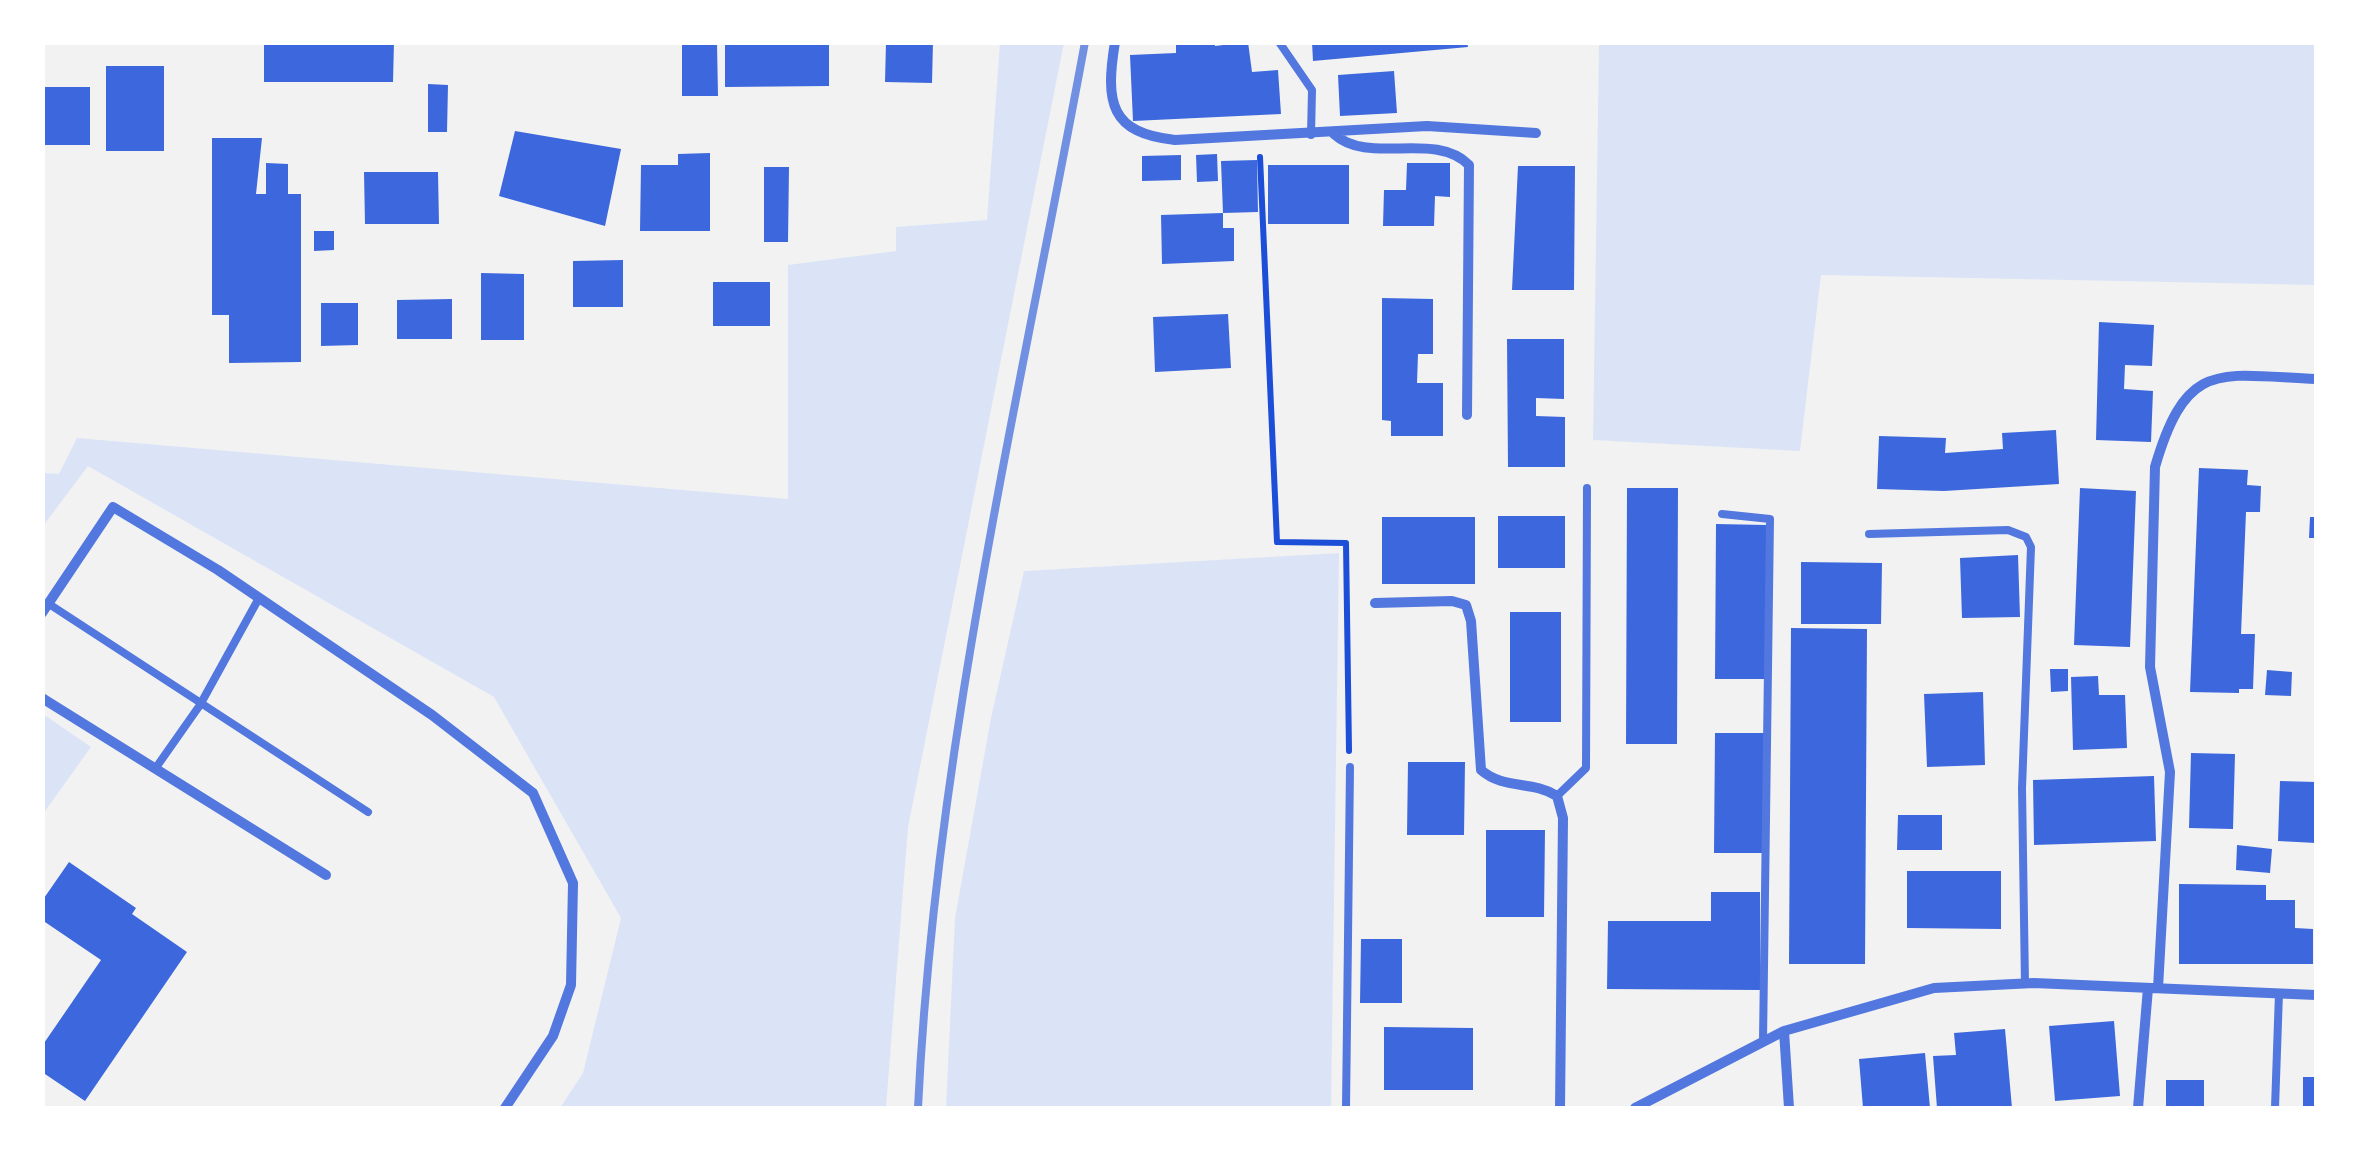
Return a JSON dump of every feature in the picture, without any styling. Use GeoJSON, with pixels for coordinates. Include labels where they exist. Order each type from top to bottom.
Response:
{"type":"FeatureCollection","features":[{"type":"Feature","properties":{"kind":"street"},"geometry":{"type":"LineString","coordinates":[[1115,42],[1111,84],[1120,119],[1138,136],[1176,140],[1427,126],[1536,133]]}},
{"type":"Feature","properties":{"kind":"street"},"geometry":{"type":"LineString","coordinates":[[1334,134],[1346,146],[1447,151],[1469,165],[1467,416]]}},
{"type":"Feature","properties":{"kind":"street"},"geometry":{"type":"LineString","coordinates":[[2138,1108],[2153,988],[2170,772],[2150,667],[2156,467],[2163,442],[2191,390],[2206,380],[2316,379]]}},
{"type":"Feature","properties":{"kind":"street"},"geometry":{"type":"LineString","coordinates":[[46,609],[112,507],[260,598],[432,715],[533,793],[574,883],[572,985],[553,1036],[505,1108]]}},
{"type":"Feature","properties":{"kind":"street"},"geometry":{"type":"LineString","coordinates":[[1375,603],[1452,601],[1466,605],[1472,621],[1481,770],[1496,783],[1541,786],[1557,796],[1563,836],[1560,1108]]}},
{"type":"Feature","properties":{"kind":"street"},"geometry":{"type":"LineString","coordinates":[[42,698],[326,875]]}},
{"type":"Feature","properties":{"kind":"street"},"geometry":{"type":"LineString","coordinates":[[1635,1108],[1784,1031],[1934,988],[2025,984],[2316,995]]}},
{"type":"Feature","properties":{"kind":"street"},"geometry":{"type":"LineString","coordinates":[[1784,1031],[1789,1108]]}},
{"type":"Feature","properties":{"kind":"lane"},"geometry":{"type":"LineString","coordinates":[[1279,42],[1312,90],[1311,134]]}},
{"type":"Feature","properties":{"kind":"lane"},"geometry":{"type":"LineString","coordinates":[[1557,796],[1586,768],[1587,488]]}},
{"type":"Feature","properties":{"kind":"lane"},"geometry":{"type":"LineString","coordinates":[[1722,514],[1770,519],[1762,1042]]}},
{"type":"Feature","properties":{"kind":"lane"},"geometry":{"type":"LineString","coordinates":[[1869,534],[2008,530],[2026,537],[2031,547],[2022,788],[2025,984]]}},
{"type":"Feature","properties":{"kind":"lane"},"geometry":{"type":"LineString","coordinates":[[156,769],[200,705],[260,598]]}},
{"type":"Feature","properties":{"kind":"lane"},"geometry":{"type":"LineString","coordinates":[[46,609],[368,812]]}},
{"type":"Feature","properties":{"kind":"lane"},"geometry":{"type":"LineString","coordinates":[[1346,1108],[1350,767]]}},
{"type":"Feature","properties":{"kind":"lane"},"geometry":{"type":"LineString","coordinates":[[2275,1108],[2279,993]]}},
{"type":"Feature","properties":{"kind":"path"},"geometry":{"type":"LineString","coordinates":[[1260,137],[1277,542],[1346,543],[1350,767]]}},
{"type":"Feature","properties":{"kind":"shaded area"},"geometry":{"type":"Polygon","coordinates":[[[1000,43],[1064,43],[908,827],[886,1108],[560,1108],[583,1073],[621,918],[494,697],[88,466],[43,526],[43,473],[59,474],[77,438],[788,499],[788,265],[896,251],[896,227],[987,220],[1000,43]]]}},
{"type":"Feature","properties":{"kind":"shaded area"},"geometry":{"type":"Polygon","coordinates":[[[1599,43],[2316,43],[2316,285],[1821,275],[1800,451],[1593,440],[1599,43]]]}},
{"type":"Feature","properties":{"kind":"shaded area"},"geometry":{"type":"Polygon","coordinates":[[[1339,553],[1331,1108],[946,1108],[955,918],[991,718],[1024,571],[1339,553]]]}},
{"type":"Feature","properties":{"kind":"shaded area"},"geometry":{"type":"Polygon","coordinates":[[[43,714],[91,747],[43,814],[43,714]]]}},
{"type":"Feature","properties":{"kind":"building"},"geometry":{"type":"Polygon","coordinates":[[[264,42],[394,42],[393,82],[264,82],[264,42]]]}},
{"type":"Feature","properties":{"kind":"building"},"geometry":{"type":"Polygon","coordinates":[[[725,42],[829,42],[829,86],[725,87],[725,42]]]}},
{"type":"Feature","properties":{"kind":"building"},"geometry":{"type":"Polygon","coordinates":[[[933,42],[932,83],[885,82],[886,43],[933,42]]]}},
{"type":"Feature","properties":{"kind":"building"},"geometry":{"type":"Polygon","coordinates":[[[1176,42],[1215,42],[1215,46],[1248,42],[1252,72],[1278,70],[1281,114],[1133,121],[1130,55],[1176,53],[1176,42]]]}},
{"type":"Feature","properties":{"kind":"building"},"geometry":{"type":"Polygon","coordinates":[[[1312,42],[1467,42],[1468,47],[1313,61],[1312,42]]]}},
{"type":"Feature","properties":{"kind":"building"},"geometry":{"type":"Polygon","coordinates":[[[682,43],[717,43],[718,96],[682,96],[682,43]]]}},
{"type":"Feature","properties":{"kind":"building"},"geometry":{"type":"Polygon","coordinates":[[[106,66],[164,66],[164,151],[106,151],[106,66]]]}},
{"type":"Feature","properties":{"kind":"building"},"geometry":{"type":"Polygon","coordinates":[[[1394,71],[1397,113],[1340,116],[1338,75],[1394,71]]]}},
{"type":"Feature","properties":{"kind":"building"},"geometry":{"type":"Polygon","coordinates":[[[428,84],[448,85],[447,132],[428,132],[428,84]]]}},
{"type":"Feature","properties":{"kind":"building"},"geometry":{"type":"Polygon","coordinates":[[[42,87],[90,87],[90,145],[42,145],[42,87]]]}},
{"type":"Feature","properties":{"kind":"building"},"geometry":{"type":"Polygon","coordinates":[[[515,131],[621,149],[605,226],[499,196],[515,131]]]}},
{"type":"Feature","properties":{"kind":"building"},"geometry":{"type":"Polygon","coordinates":[[[212,138],[262,138],[256,194],[266,194],[266,163],[288,164],[288,194],[301,194],[301,362],[229,363],[229,315],[212,315],[212,138]]]}},
{"type":"Feature","properties":{"kind":"building"},"geometry":{"type":"Polygon","coordinates":[[[710,153],[710,231],[640,231],[641,165],[678,165],[678,154],[710,153]]]}},
{"type":"Feature","properties":{"kind":"building"},"geometry":{"type":"Polygon","coordinates":[[[1217,154],[1218,181],[1197,182],[1196,155],[1217,154]]]}},
{"type":"Feature","properties":{"kind":"building"},"geometry":{"type":"Polygon","coordinates":[[[1181,155],[1181,180],[1142,181],[1142,156],[1181,155]]]}},
{"type":"Feature","properties":{"kind":"building"},"geometry":{"type":"Polygon","coordinates":[[[1257,160],[1258,212],[1223,213],[1221,161],[1257,160]]]}},
{"type":"Feature","properties":{"kind":"building"},"geometry":{"type":"Polygon","coordinates":[[[1407,163],[1450,163],[1450,197],[1435,196],[1434,226],[1383,226],[1384,190],[1406,190],[1407,163]]]}},
{"type":"Feature","properties":{"kind":"building"},"geometry":{"type":"Polygon","coordinates":[[[1268,165],[1349,165],[1349,224],[1268,224],[1268,165]]]}},
{"type":"Feature","properties":{"kind":"building"},"geometry":{"type":"Polygon","coordinates":[[[1518,166],[1575,166],[1574,290],[1512,290],[1518,166]]]}},
{"type":"Feature","properties":{"kind":"building"},"geometry":{"type":"Polygon","coordinates":[[[764,167],[789,167],[788,242],[764,242],[764,167]]]}},
{"type":"Feature","properties":{"kind":"building"},"geometry":{"type":"Polygon","coordinates":[[[364,172],[438,172],[439,224],[365,224],[364,172]]]}},
{"type":"Feature","properties":{"kind":"building"},"geometry":{"type":"Polygon","coordinates":[[[1223,213],[1223,228],[1234,228],[1234,261],[1162,264],[1161,215],[1223,213]]]}},
{"type":"Feature","properties":{"kind":"building"},"geometry":{"type":"Polygon","coordinates":[[[314,231],[334,231],[334,250],[314,251],[314,231]]]}},
{"type":"Feature","properties":{"kind":"building"},"geometry":{"type":"Polygon","coordinates":[[[623,260],[623,307],[573,307],[573,261],[623,260]]]}},
{"type":"Feature","properties":{"kind":"building"},"geometry":{"type":"Polygon","coordinates":[[[481,273],[524,274],[524,340],[481,340],[481,273]]]}},
{"type":"Feature","properties":{"kind":"building"},"geometry":{"type":"Polygon","coordinates":[[[713,282],[770,282],[770,326],[713,326],[713,282]]]}},
{"type":"Feature","properties":{"kind":"building"},"geometry":{"type":"Polygon","coordinates":[[[1382,298],[1433,299],[1433,354],[1418,354],[1417,383],[1443,383],[1443,436],[1391,436],[1391,421],[1382,420],[1382,298]]]}},
{"type":"Feature","properties":{"kind":"building"},"geometry":{"type":"Polygon","coordinates":[[[452,299],[452,339],[397,339],[397,300],[452,299]]]}},
{"type":"Feature","properties":{"kind":"building"},"geometry":{"type":"Polygon","coordinates":[[[321,303],[358,303],[358,345],[321,346],[321,303]]]}},
{"type":"Feature","properties":{"kind":"building"},"geometry":{"type":"Polygon","coordinates":[[[1228,314],[1231,368],[1155,372],[1153,317],[1228,314]]]}},
{"type":"Feature","properties":{"kind":"building"},"geometry":{"type":"Polygon","coordinates":[[[2099,322],[2154,325],[2152,366],[2125,365],[2124,389],[2153,391],[2151,442],[2096,440],[2099,322]]]}},
{"type":"Feature","properties":{"kind":"building"},"geometry":{"type":"Polygon","coordinates":[[[1507,339],[1564,339],[1564,399],[1536,398],[1536,416],[1565,417],[1565,467],[1508,467],[1507,339]]]}},
{"type":"Feature","properties":{"kind":"building"},"geometry":{"type":"Polygon","coordinates":[[[2056,430],[2059,484],[1944,491],[1877,489],[1879,436],[1946,438],[1945,453],[2003,449],[2002,433],[2056,430]]]}},
{"type":"Feature","properties":{"kind":"building"},"geometry":{"type":"Polygon","coordinates":[[[2199,468],[2248,470],[2247,485],[2261,486],[2260,512],[2246,512],[2241,634],[2255,634],[2253,689],[2239,689],[2239,693],[2190,692],[2199,468]]]}},
{"type":"Feature","properties":{"kind":"building"},"geometry":{"type":"Polygon","coordinates":[[[1627,488],[1678,488],[1677,744],[1626,744],[1627,488]]]}},
{"type":"Feature","properties":{"kind":"building"},"geometry":{"type":"Polygon","coordinates":[[[2080,488],[2136,491],[2130,647],[2074,645],[2080,488]]]}},
{"type":"Feature","properties":{"kind":"building"},"geometry":{"type":"Polygon","coordinates":[[[1498,516],[1565,516],[1565,568],[1498,568],[1498,516]]]}},
{"type":"Feature","properties":{"kind":"building"},"geometry":{"type":"Polygon","coordinates":[[[1382,517],[1475,517],[1475,584],[1382,584],[1382,517]]]}},
{"type":"Feature","properties":{"kind":"building"},"geometry":{"type":"Polygon","coordinates":[[[2310,517],[2316,517],[2316,538],[2309,538],[2310,517]]]}},
{"type":"Feature","properties":{"kind":"building"},"geometry":{"type":"Polygon","coordinates":[[[1716,524],[1767,525],[1766,679],[1715,679],[1716,524]]]}},
{"type":"Feature","properties":{"kind":"building"},"geometry":{"type":"Polygon","coordinates":[[[2018,555],[2020,617],[1962,618],[1960,558],[2018,555]]]}},
{"type":"Feature","properties":{"kind":"building"},"geometry":{"type":"Polygon","coordinates":[[[1801,562],[1882,563],[1881,624],[1801,624],[1801,562]]]}},
{"type":"Feature","properties":{"kind":"building"},"geometry":{"type":"Polygon","coordinates":[[[1510,612],[1561,612],[1561,722],[1510,722],[1510,612]]]}},
{"type":"Feature","properties":{"kind":"building"},"geometry":{"type":"Polygon","coordinates":[[[1791,628],[1867,629],[1865,964],[1789,964],[1791,628]]]}},
{"type":"Feature","properties":{"kind":"building"},"geometry":{"type":"Polygon","coordinates":[[[2050,669],[2068,669],[2068,691],[2051,692],[2050,669]]]}},
{"type":"Feature","properties":{"kind":"building"},"geometry":{"type":"Polygon","coordinates":[[[2267,670],[2292,672],[2291,696],[2265,695],[2267,670]]]}},
{"type":"Feature","properties":{"kind":"building"},"geometry":{"type":"Polygon","coordinates":[[[2098,676],[2099,695],[2125,695],[2127,748],[2073,750],[2071,677],[2098,676]]]}},
{"type":"Feature","properties":{"kind":"building"},"geometry":{"type":"Polygon","coordinates":[[[1983,692],[1985,765],[1927,767],[1924,694],[1983,692]]]}},
{"type":"Feature","properties":{"kind":"building"},"geometry":{"type":"Polygon","coordinates":[[[1715,733],[1765,733],[1764,853],[1714,853],[1715,733]]]}},
{"type":"Feature","properties":{"kind":"building"},"geometry":{"type":"Polygon","coordinates":[[[2191,753],[2235,754],[2233,829],[2189,828],[2191,753]]]}},
{"type":"Feature","properties":{"kind":"building"},"geometry":{"type":"Polygon","coordinates":[[[1408,762],[1465,762],[1464,835],[1407,835],[1408,762]]]}},
{"type":"Feature","properties":{"kind":"building"},"geometry":{"type":"Polygon","coordinates":[[[2154,776],[2156,841],[2034,845],[2033,780],[2154,776]]]}},
{"type":"Feature","properties":{"kind":"building"},"geometry":{"type":"Polygon","coordinates":[[[2280,781],[2316,782],[2316,843],[2278,841],[2280,781]]]}},
{"type":"Feature","properties":{"kind":"building"},"geometry":{"type":"Polygon","coordinates":[[[1898,815],[1942,815],[1942,850],[1897,850],[1898,815]]]}},
{"type":"Feature","properties":{"kind":"building"},"geometry":{"type":"Polygon","coordinates":[[[1486,830],[1545,830],[1544,917],[1486,917],[1486,830]]]}},
{"type":"Feature","properties":{"kind":"building"},"geometry":{"type":"Polygon","coordinates":[[[2237,845],[2272,849],[2270,873],[2236,870],[2237,845]]]}},
{"type":"Feature","properties":{"kind":"building"},"geometry":{"type":"Polygon","coordinates":[[[69,862],[136,908],[132,914],[187,952],[85,1101],[42,1072],[42,1046],[101,960],[42,920],[42,901],[69,862]]]}},
{"type":"Feature","properties":{"kind":"building"},"geometry":{"type":"Polygon","coordinates":[[[1907,871],[2001,871],[2001,929],[1907,928],[1907,871]]]}},
{"type":"Feature","properties":{"kind":"building"},"geometry":{"type":"Polygon","coordinates":[[[2179,884],[2266,885],[2266,900],[2295,900],[2295,928],[2313,929],[2313,964],[2179,964],[2179,884]]]}},
{"type":"Feature","properties":{"kind":"building"},"geometry":{"type":"Polygon","coordinates":[[[1711,892],[1760,892],[1760,990],[1607,989],[1608,921],[1711,921],[1711,892]]]}},
{"type":"Feature","properties":{"kind":"building"},"geometry":{"type":"Polygon","coordinates":[[[1361,939],[1402,939],[1402,1003],[1360,1003],[1361,939]]]}},
{"type":"Feature","properties":{"kind":"building"},"geometry":{"type":"Polygon","coordinates":[[[2114,1021],[2120,1096],[2055,1101],[2049,1026],[2114,1021]]]}},
{"type":"Feature","properties":{"kind":"building"},"geometry":{"type":"Polygon","coordinates":[[[1384,1027],[1473,1028],[1473,1090],[1384,1090],[1384,1027]]]}},
{"type":"Feature","properties":{"kind":"building"},"geometry":{"type":"Polygon","coordinates":[[[2005,1029],[2012,1108],[1937,1108],[1933,1056],[1956,1055],[1954,1033],[2005,1029]]]}},
{"type":"Feature","properties":{"kind":"building"},"geometry":{"type":"Polygon","coordinates":[[[1925,1053],[1930,1108],[1863,1108],[1859,1059],[1925,1053]]]}},
{"type":"Feature","properties":{"kind":"building"},"geometry":{"type":"Polygon","coordinates":[[[2303,1077],[2316,1077],[2316,1108],[2303,1108],[2303,1077]]]}},
{"type":"Feature","properties":{"kind":"building"},"geometry":{"type":"Polygon","coordinates":[[[2166,1080],[2204,1080],[2204,1108],[2166,1108],[2166,1080]]]}},
{"type":"Feature","properties":{"kind":"railway"},"geometry":{"type":"LineString","coordinates":[[918,1108],[927,974],[961,706],[1085,42]]}}]}
